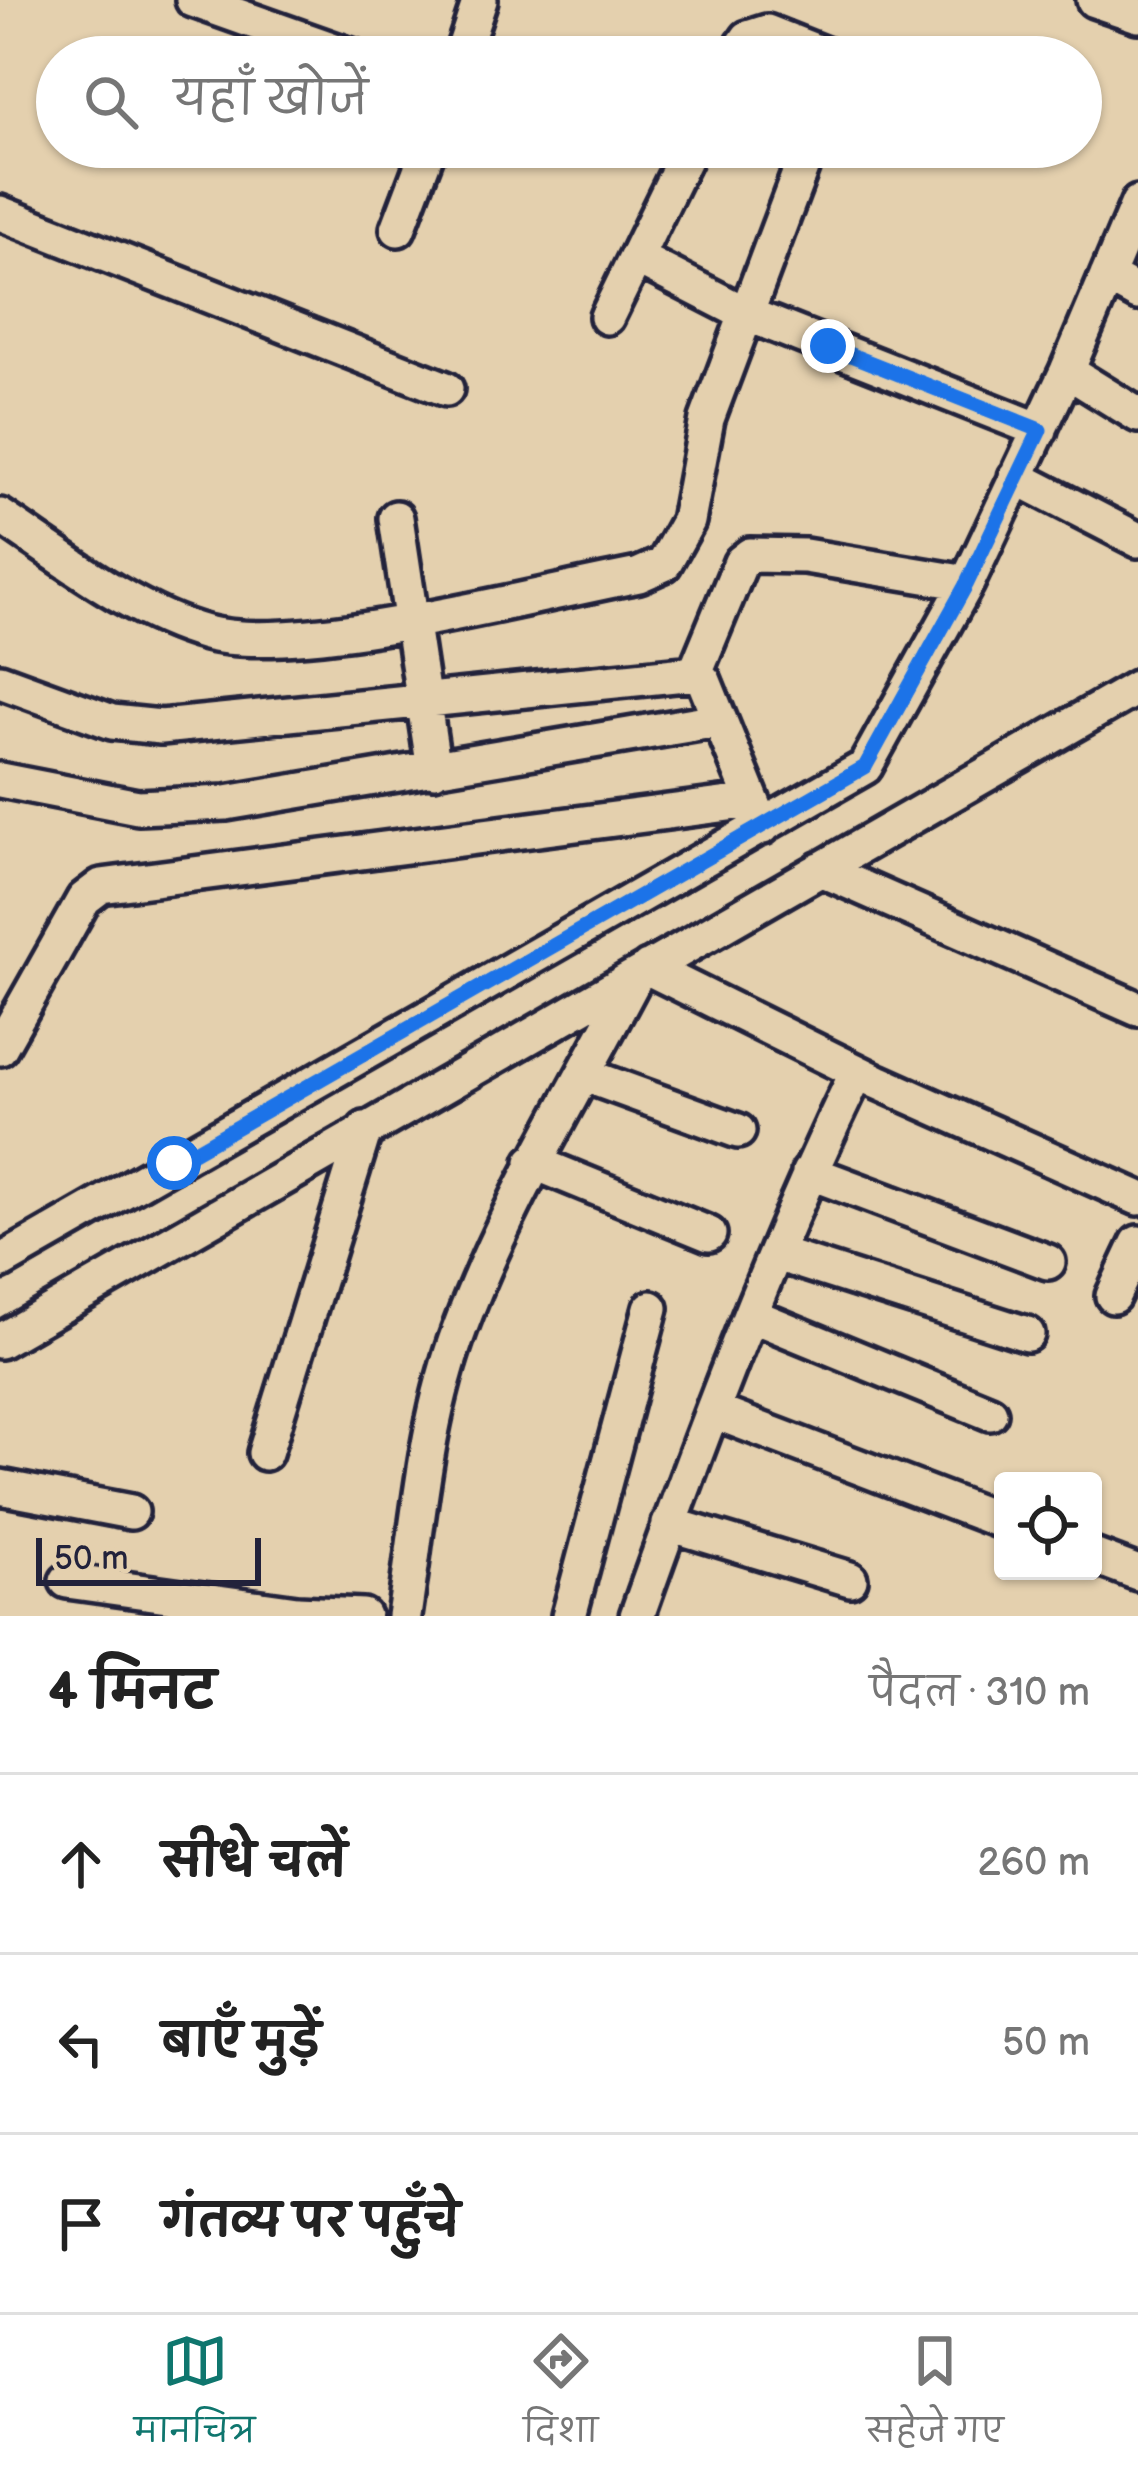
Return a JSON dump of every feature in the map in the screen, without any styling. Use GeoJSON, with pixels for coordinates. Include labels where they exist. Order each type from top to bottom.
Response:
{"type":"FeatureCollection","features":[{"type":"Feature","properties":{"kind":"street"},"geometry":{"type":"LineString","coordinates":[[194,0],[295,36]]}},
{"type":"Feature","properties":{"kind":"street"},"geometry":{"type":"LineString","coordinates":[[468,36],[480,0]]}},
{"type":"Feature","properties":{"kind":"street"},"geometry":{"type":"LineString","coordinates":[[1094,0],[1138,15]]}},
{"type":"Feature","properties":{"kind":"street"},"geometry":{"type":"LineString","coordinates":[[398,229],[420,168]]}},
{"type":"Feature","properties":{"kind":"street"},"geometry":{"type":"LineString","coordinates":[[607,316],[681,168]]}},
{"type":"Feature","properties":{"kind":"street"},"geometry":{"type":"LineString","coordinates":[[0,516],[86,573],[207,633],[306,636],[639,575],[664,564],[688,521],[707,419],[801,168]]}},
{"type":"Feature","properties":{"kind":"street"},"geometry":{"type":"LineString","coordinates":[[0,1262],[758,814],[865,767],[967,583],[1067,371],[1138,203]]}},
{"type":"Feature","properties":{"kind":"street"},"geometry":{"type":"LineString","coordinates":[[0,213],[446,389]]}},
{"type":"Feature","properties":{"kind":"street"},"geometry":{"type":"LineString","coordinates":[[637,258],[744,313],[1040,430]]}},
{"type":"Feature","properties":{"kind":"street"},"geometry":{"type":"LineString","coordinates":[[1107,276],[1138,293]]}},
{"type":"Feature","properties":{"kind":"street"},"geometry":{"type":"LineString","coordinates":[[1067,371],[1138,415]]}},
{"type":"Feature","properties":{"kind":"street"},"geometry":{"type":"LineString","coordinates":[[1016,477],[1138,540]]}},
{"type":"Feature","properties":{"kind":"street"},"geometry":{"type":"LineString","coordinates":[[396,518],[434,770]]}},
{"type":"Feature","properties":{"kind":"street"},"geometry":{"type":"LineString","coordinates":[[695,673],[741,562],[750,555],[806,556],[967,583]]}},
{"type":"Feature","properties":{"kind":"street"},"geometry":{"type":"LineString","coordinates":[[0,681],[134,727],[424,703],[695,673],[704,681],[758,814]]}},
{"type":"Feature","properties":{"kind":"street"},"geometry":{"type":"LineString","coordinates":[[0,1341],[1138,687]]}},
{"type":"Feature","properties":{"kind":"street"},"geometry":{"type":"LineString","coordinates":[[0,780],[138,807],[180,807],[434,770],[718,720]]}},
{"type":"Feature","properties":{"kind":"street"},"geometry":{"type":"LineString","coordinates":[[0,1048],[84,899],[101,886],[758,814]]}},
{"type":"Feature","properties":{"kind":"street"},"geometry":{"type":"LineString","coordinates":[[820,869],[1138,1009]]}},
{"type":"Feature","properties":{"kind":"street"},"geometry":{"type":"LineString","coordinates":[[642,971],[1138,1198]]}},
{"type":"Feature","properties":{"kind":"street"},"geometry":{"type":"LineString","coordinates":[[404,1616],[429,1433],[459,1330],[533,1162],[642,971]]}},
{"type":"Feature","properties":{"kind":"street"},"geometry":{"type":"LineString","coordinates":[[637,1616],[751,1315],[809,1172],[857,1072]]}},
{"type":"Feature","properties":{"kind":"street"},"geometry":{"type":"LineString","coordinates":[[585,1076],[738,1131]]}},
{"type":"Feature","properties":{"kind":"street"},"geometry":{"type":"LineString","coordinates":[[265,1453],[365,1129]]}},
{"type":"Feature","properties":{"kind":"street"},"geometry":{"type":"LineString","coordinates":[[533,1162],[709,1234]]}},
{"type":"Feature","properties":{"kind":"street"},"geometry":{"type":"LineString","coordinates":[[809,1172],[1048,1262]]}},
{"type":"Feature","properties":{"kind":"street"},"geometry":{"type":"LineString","coordinates":[[1113,1296],[1138,1243]]}},
{"type":"Feature","properties":{"kind":"street"},"geometry":{"type":"LineString","coordinates":[[777,1255],[1027,1334]]}},
{"type":"Feature","properties":{"kind":"street"},"geometry":{"type":"LineString","coordinates":[[568,1616],[650,1308]]}},
{"type":"Feature","properties":{"kind":"street"},"geometry":{"type":"LineString","coordinates":[[751,1315],[990,1413]]}},
{"type":"Feature","properties":{"kind":"street"},"geometry":{"type":"LineString","coordinates":[[713,1411],[994,1519]]}},
{"type":"Feature","properties":{"kind":"street"},"geometry":{"type":"LineString","coordinates":[[0,1487],[131,1512]]}},
{"type":"Feature","properties":{"kind":"street"},"geometry":{"type":"LineString","coordinates":[[670,1524],[850,1579]]}},
{"type":"Feature","properties":{"kind":"street"},"geometry":{"type":"LineString","coordinates":[[1102,1559],[1138,1573]]}},
{"type":"Feature","properties":{"kind":"street"},"geometry":{"type":"LineString","coordinates":[[67,1580],[297,1613],[363,1616]]}},
{"type":"Feature","properties":{"kind":"route"},"geometry":{"type":"LineString","coordinates":[[174,1163],[865,767],[967,583],[1040,430],[828,346]]}}]}
